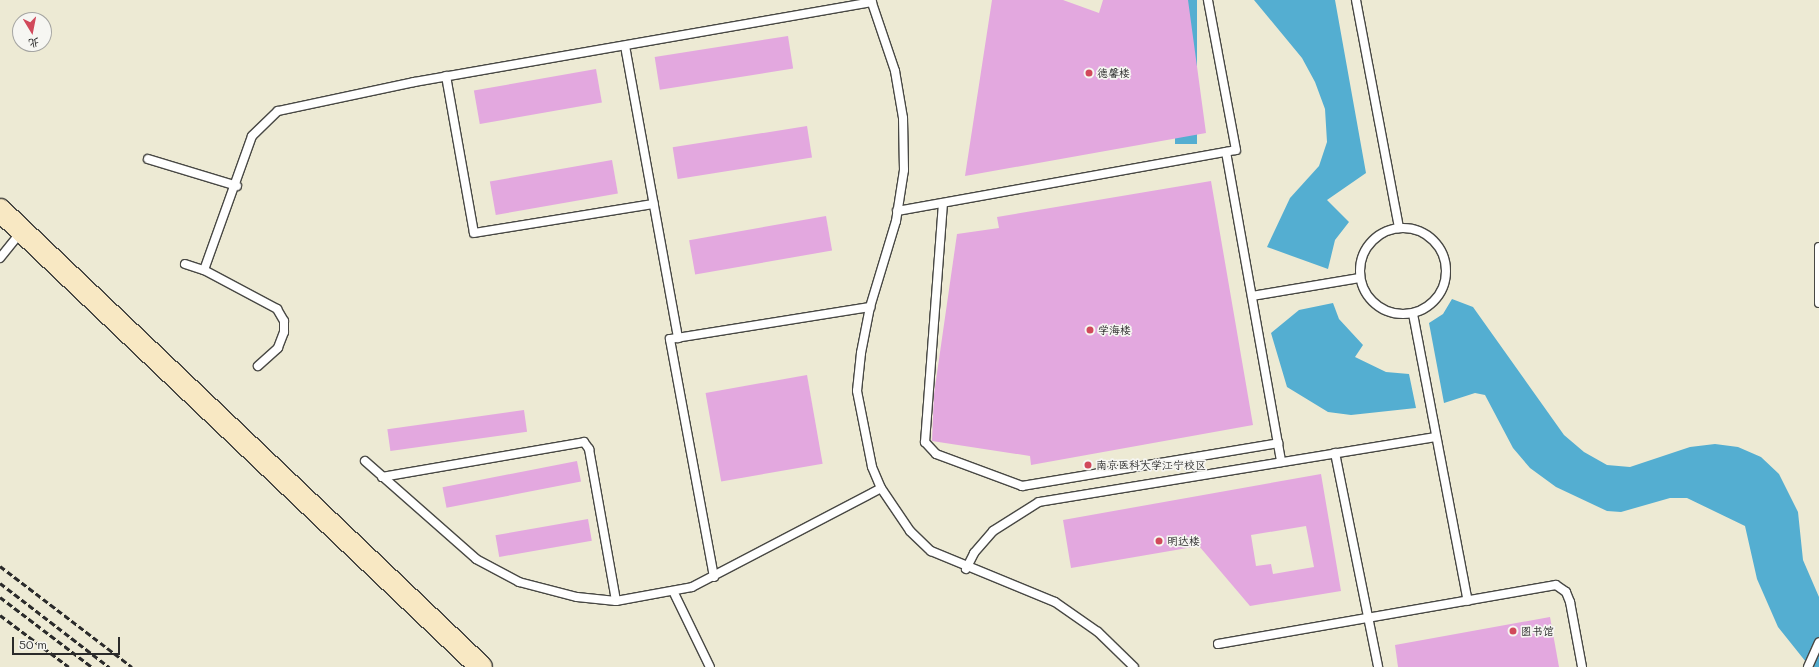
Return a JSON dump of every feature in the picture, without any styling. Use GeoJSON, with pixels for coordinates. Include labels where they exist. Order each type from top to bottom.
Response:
{"type":"FeatureCollection","features":[{"type":"Feature","properties":{"kind":"street"},"geometry":{"type":"LineString","coordinates":[[0,210],[481,667]]}},
{"type":"Feature","properties":{"kind":"lane"},"geometry":{"type":"LineString","coordinates":[[897,211],[1236,150],[1208,0]]}},
{"type":"Feature","properties":{"kind":"lane"},"geometry":{"type":"LineString","coordinates":[[1356,0],[1399,228]]}},
{"type":"Feature","properties":{"kind":"lane"},"geometry":{"type":"LineString","coordinates":[[204,270],[237,186],[252,136],[278,111],[297,104],[446,76],[625,46],[872,1],[895,71],[904,118],[904,170],[897,211],[870,307],[857,391],[863,435],[881,488],[910,531],[931,551],[966,568],[1006,580],[1055,602],[1098,632],[1134,667]]}},
{"type":"Feature","properties":{"kind":"lane"},"geometry":{"type":"LineString","coordinates":[[625,46],[678,338]]}},
{"type":"Feature","properties":{"kind":"lane"},"geometry":{"type":"LineString","coordinates":[[446,76],[474,234],[654,204]]}},
{"type":"Feature","properties":{"kind":"lane"},"geometry":{"type":"LineString","coordinates":[[1226,152],[1281,462]]}},
{"type":"Feature","properties":{"kind":"lane"},"geometry":{"type":"LineString","coordinates":[[148,159],[237,186]]}},
{"type":"Feature","properties":{"kind":"lane"},"geometry":{"type":"LineString","coordinates":[[943,203],[925,442],[936,454],[1022,486],[1278,443]]}},
{"type":"Feature","properties":{"kind":"lane"},"geometry":{"type":"LineString","coordinates":[[1399,228],[1419,230],[1434,240],[1444,255],[1447,273],[1442,291],[1431,305],[1413,314],[1397,314],[1380,308],[1367,295],[1360,278],[1361,260],[1369,244],[1383,232],[1399,228]]}},
{"type":"Feature","properties":{"kind":"lane"},"geometry":{"type":"LineString","coordinates":[[0,258],[22,231]]}},
{"type":"Feature","properties":{"kind":"lane"},"geometry":{"type":"LineString","coordinates":[[1819,247],[1819,303]]}},
{"type":"Feature","properties":{"kind":"lane"},"geometry":{"type":"LineString","coordinates":[[185,264],[204,270],[277,309],[284,321],[278,348],[258,366]]}},
{"type":"Feature","properties":{"kind":"lane"},"geometry":{"type":"LineString","coordinates":[[1252,296],[1360,278]]}},
{"type":"Feature","properties":{"kind":"lane"},"geometry":{"type":"LineString","coordinates":[[714,577],[670,339],[870,307]]}},
{"type":"Feature","properties":{"kind":"lane"},"geometry":{"type":"LineString","coordinates":[[1413,314],[1435,436],[1468,601]]}},
{"type":"Feature","properties":{"kind":"lane"},"geometry":{"type":"LineString","coordinates":[[966,568],[974,553],[993,531],[1039,502],[1435,436]]}},
{"type":"Feature","properties":{"kind":"lane"},"geometry":{"type":"LineString","coordinates":[[382,477],[584,442],[589,449],[616,601]]}},
{"type":"Feature","properties":{"kind":"lane"},"geometry":{"type":"LineString","coordinates":[[1335,453],[1378,667]]}},
{"type":"Feature","properties":{"kind":"lane"},"geometry":{"type":"LineString","coordinates":[[365,461],[476,559],[520,582],[577,597],[616,601],[674,593],[714,577],[881,488]]}},
{"type":"Feature","properties":{"kind":"lane"},"geometry":{"type":"LineString","coordinates":[[1218,644],[1556,585],[1566,592],[1570,602],[1582,667]]}},
{"type":"Feature","properties":{"kind":"lane"},"geometry":{"type":"LineString","coordinates":[[674,593],[710,667]]}},
{"type":"Feature","properties":{"kind":"lane"},"geometry":{"type":"LineString","coordinates":[[1808,667],[1819,642]]}},
{"type":"Feature","properties":{"kind":"water"},"geometry":{"type":"Polygon","coordinates":[[[1175,0],[1197,0],[1197,144],[1175,144],[1175,0]]]}},
{"type":"Feature","properties":{"kind":"water"},"geometry":{"type":"Polygon","coordinates":[[[1254,0],[1335,0],[1366,173],[1327,200],[1349,222],[1335,240],[1328,269],[1267,247],[1290,198],[1319,166],[1327,142],[1325,109],[1315,82],[1302,58],[1254,0]]]}},
{"type":"Feature","properties":{"kind":"water"},"geometry":{"type":"Polygon","coordinates":[[[1452,299],[1473,307],[1564,435],[1584,452],[1607,465],[1630,467],[1690,447],[1715,444],[1738,447],[1761,457],[1779,474],[1798,512],[1803,560],[1819,597],[1819,667],[1810,667],[1778,627],[1757,579],[1745,526],[1687,498],[1670,498],[1621,512],[1607,511],[1556,487],[1530,468],[1513,448],[1485,395],[1475,393],[1444,403],[1429,323],[1443,314],[1452,299]]]}},
{"type":"Feature","properties":{"kind":"water"},"geometry":{"type":"Polygon","coordinates":[[[1333,303],[1339,319],[1363,345],[1355,357],[1386,372],[1409,374],[1416,408],[1351,415],[1328,412],[1287,387],[1271,333],[1299,310],[1333,303]]]}},
{"type":"Feature","properties":{"kind":"building","name":"德馨楼"},"geometry":{"type":"Polygon","coordinates":[[[992,0],[1063,0],[1099,13],[1103,0],[1188,0],[1206,133],[965,176],[992,0]]]}},
{"type":"Feature","properties":{"kind":"building"},"geometry":{"type":"Polygon","coordinates":[[[788,36],[793,69],[660,90],[655,57],[788,36]]]}},
{"type":"Feature","properties":{"kind":"building"},"geometry":{"type":"Polygon","coordinates":[[[596,69],[602,102],[480,124],[474,91],[596,69]]]}},
{"type":"Feature","properties":{"kind":"building"},"geometry":{"type":"Polygon","coordinates":[[[807,126],[812,158],[678,179],[673,147],[807,126]]]}},
{"type":"Feature","properties":{"kind":"building"},"geometry":{"type":"Polygon","coordinates":[[[612,160],[618,193],[496,215],[490,182],[612,160]]]}},
{"type":"Feature","properties":{"kind":"building","name":"学海楼"},"geometry":{"type":"Polygon","coordinates":[[[1211,181],[1253,425],[1031,465],[1030,456],[932,441],[934,394],[957,234],[999,228],[997,217],[1211,181]]]}},
{"type":"Feature","properties":{"kind":"building"},"geometry":{"type":"Polygon","coordinates":[[[826,216],[832,250],[695,275],[689,240],[826,216]]]}},
{"type":"Feature","properties":{"kind":"building"},"geometry":{"type":"Polygon","coordinates":[[[807,375],[823,464],[721,482],[706,393],[807,375]]]}},
{"type":"Feature","properties":{"kind":"building"},"geometry":{"type":"Polygon","coordinates":[[[524,410],[527,432],[390,451],[387,429],[524,410]]]}},
{"type":"Feature","properties":{"kind":"building"},"geometry":{"type":"Polygon","coordinates":[[[577,461],[581,482],[447,508],[443,487],[577,461]]]}},
{"type":"Feature","properties":{"kind":"building","name":"明达楼"},"geometry":{"type":"Polygon","coordinates":[[[1321,474],[1341,591],[1250,606],[1199,546],[1071,568],[1063,520],[1321,474]],[[1306,526],[1251,535],[1256,566],[1271,564],[1273,574],[1314,567],[1306,526]]]}},
{"type":"Feature","properties":{"kind":"building"},"geometry":{"type":"Polygon","coordinates":[[[588,519],[592,541],[499,557],[495,535],[588,519]]]}},
{"type":"Feature","properties":{"kind":"building","name":"图书馆"},"geometry":{"type":"Polygon","coordinates":[[[1550,617],[1559,667],[1398,667],[1395,645],[1550,617]]]}},
{"type":"Feature","properties":{"kind":"railway"},"geometry":{"type":"LineString","coordinates":[[0,566],[132,667]]}},
{"type":"Feature","properties":{"kind":"railway"},"geometry":{"type":"LineString","coordinates":[[0,583],[109,667]]}},
{"type":"Feature","properties":{"kind":"railway"},"geometry":{"type":"LineString","coordinates":[[0,597],[92,667]]}},
{"type":"Feature","properties":{"kind":"railway"},"geometry":{"type":"LineString","coordinates":[[0,615],[69,667]]}},
{"type":"Feature","properties":{"kind":"place","name":"德馨楼"},"geometry":{"type":"Point","coordinates":[1089,73]}},
{"type":"Feature","properties":{"kind":"place","name":"学海楼"},"geometry":{"type":"Point","coordinates":[1090,330]}},
{"type":"Feature","properties":{"kind":"place","name":"南京医科大学江宁校区"},"geometry":{"type":"Point","coordinates":[1088,465]}},
{"type":"Feature","properties":{"kind":"place","name":"明达楼"},"geometry":{"type":"Point","coordinates":[1159,541]}},
{"type":"Feature","properties":{"kind":"place","name":"图书馆"},"geometry":{"type":"Point","coordinates":[1513,631]}}]}
